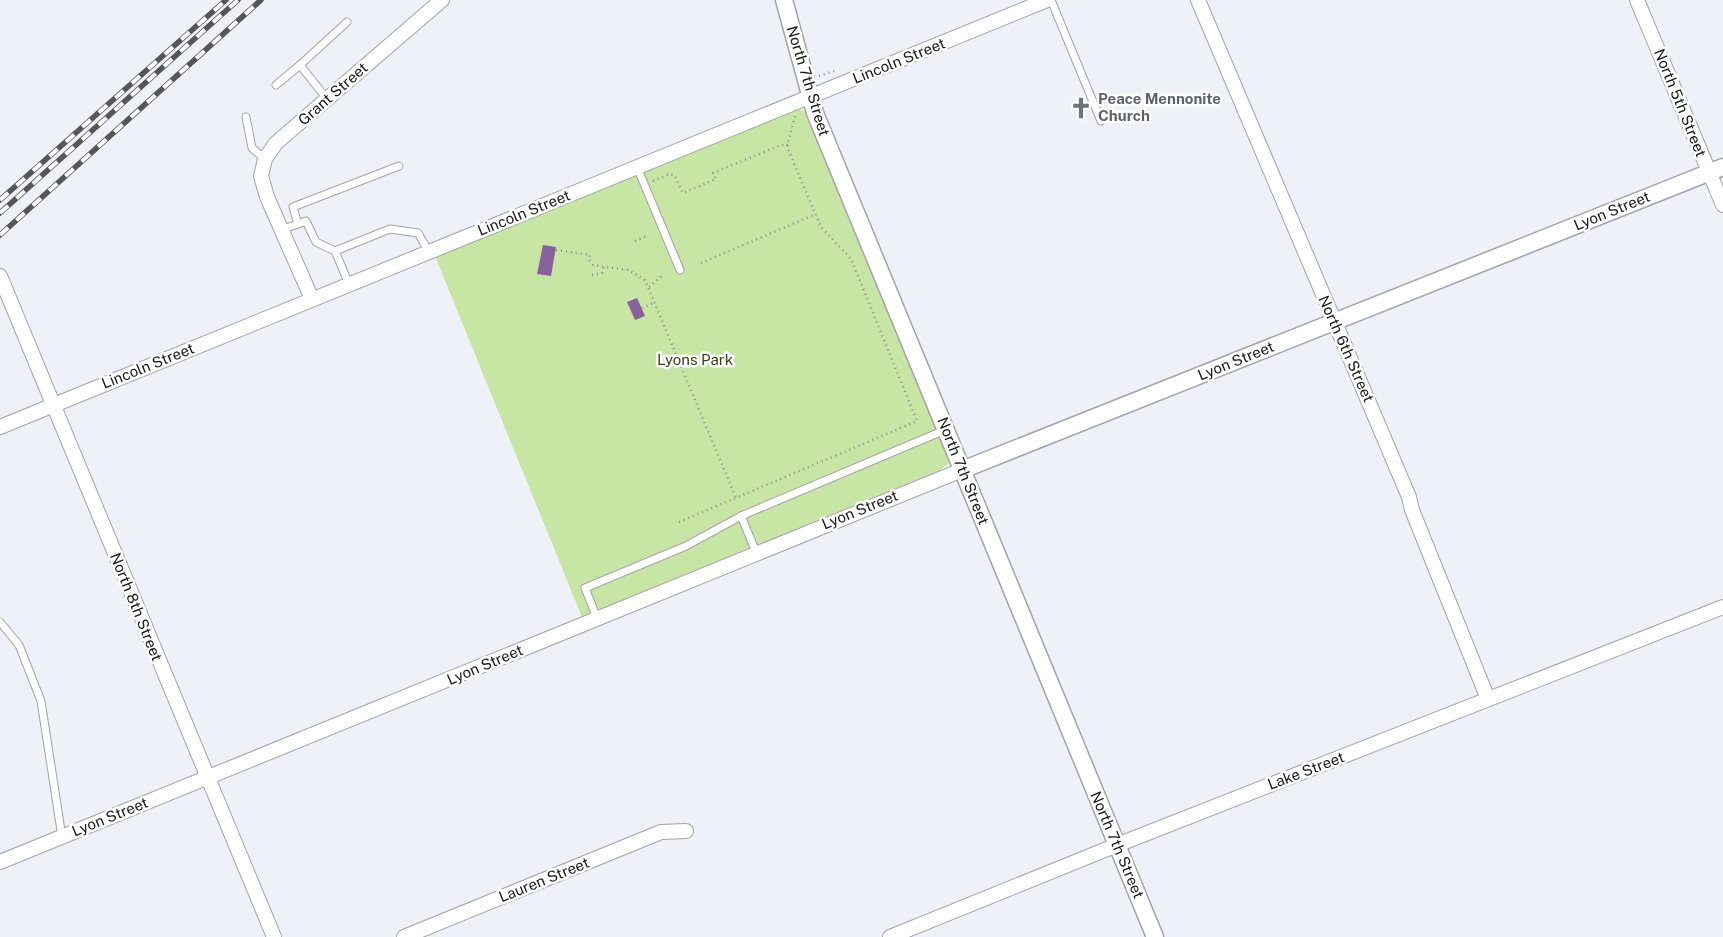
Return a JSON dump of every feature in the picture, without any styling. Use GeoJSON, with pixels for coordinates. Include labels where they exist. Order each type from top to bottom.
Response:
{"type":"FeatureCollection","features":[{"type":"Feature","properties":{"kind":"street","name":"Grant Street"},"geometry":{"type":"LineString","coordinates":[[265,159],[276,143],[442,0]]}},
{"type":"Feature","properties":{"kind":"street","name":"North 7th Street"},"geometry":{"type":"LineString","coordinates":[[784,0],[805,98],[815,113],[1156,937]]}},
{"type":"Feature","properties":{"kind":"street","name":"Lincoln Street"},"geometry":{"type":"LineString","coordinates":[[0,427],[1047,0]]}},
{"type":"Feature","properties":{"kind":"street","name":"North 6th Street"},"geometry":{"type":"LineString","coordinates":[[1198,0],[1409,497],[1412,510],[1488,699]]}},
{"type":"Feature","properties":{"kind":"street","name":"North 5th Street"},"geometry":{"type":"LineString","coordinates":[[1637,0],[1716,169],[1723,205]]}},
{"type":"Feature","properties":{"kind":"street"},"geometry":{"type":"LineString","coordinates":[[265,159],[260,176],[270,205],[312,299]]}},
{"type":"Feature","properties":{"kind":"street","name":"Lyon Street"},"geometry":{"type":"LineString","coordinates":[[0,862],[207,779],[756,552],[1716,169]]}},
{"type":"Feature","properties":{"kind":"street","name":"North 8th Street"},"geometry":{"type":"LineString","coordinates":[[0,276],[274,937]]}},
{"type":"Feature","properties":{"kind":"street","name":"Lake Street"},"geometry":{"type":"LineString","coordinates":[[890,937],[1117,845],[1723,607]]}},
{"type":"Feature","properties":{"kind":"street","name":"Lauren Street"},"geometry":{"type":"LineString","coordinates":[[404,937],[661,832],[686,831]]}},
{"type":"Feature","properties":{"kind":"lane"},"geometry":{"type":"LineString","coordinates":[[1051,0],[1101,121]]}},
{"type":"Feature","properties":{"kind":"lane"},"geometry":{"type":"LineString","coordinates":[[276,85],[347,22]]}},
{"type":"Feature","properties":{"kind":"lane"},"geometry":{"type":"LineString","coordinates":[[300,65],[327,99]]}},
{"type":"Feature","properties":{"kind":"lane"},"geometry":{"type":"LineString","coordinates":[[246,116],[252,148],[265,159]]}},
{"type":"Feature","properties":{"kind":"lane"},"geometry":{"type":"LineString","coordinates":[[298,224],[293,207],[399,166]]}},
{"type":"Feature","properties":{"kind":"lane"},"geometry":{"type":"LineString","coordinates":[[637,167],[680,270]]}},
{"type":"Feature","properties":{"kind":"lane"},"geometry":{"type":"LineString","coordinates":[[281,230],[306,220],[316,242],[335,251],[349,284]]}},
{"type":"Feature","properties":{"kind":"lane"},"geometry":{"type":"LineString","coordinates":[[335,251],[390,229],[418,233],[429,252]]}},
{"type":"Feature","properties":{"kind":"lane"},"geometry":{"type":"LineString","coordinates":[[597,618],[585,588],[686,546],[741,516],[946,430]]}},
{"type":"Feature","properties":{"kind":"lane"},"geometry":{"type":"LineString","coordinates":[[741,516],[756,552]]}},
{"type":"Feature","properties":{"kind":"lane"},"geometry":{"type":"LineString","coordinates":[[0,622],[19,645],[41,701],[62,837]]}},
{"type":"Feature","properties":{"kind":"path"},"geometry":{"type":"LineString","coordinates":[[679,522],[917,421],[851,259],[820,227],[788,145],[805,98]]}},
{"type":"Feature","properties":{"kind":"path"},"geometry":{"type":"LineString","coordinates":[[645,184],[672,174],[676,177],[683,193],[716,180],[713,173],[781,145],[788,145]]}},
{"type":"Feature","properties":{"kind":"path"},"geometry":{"type":"LineString","coordinates":[[701,263],[816,214]]}},
{"type":"Feature","properties":{"kind":"path"},"geometry":{"type":"LineString","coordinates":[[635,241],[647,236]]}},
{"type":"Feature","properties":{"kind":"path"},"geometry":{"type":"LineString","coordinates":[[556,250],[584,253],[590,256],[589,260],[593,265],[621,268],[635,273],[649,287],[736,498]]}},
{"type":"Feature","properties":{"kind":"path"},"geometry":{"type":"LineString","coordinates":[[592,275],[602,273],[604,266]]}},
{"type":"Feature","properties":{"kind":"path"},"geometry":{"type":"LineString","coordinates":[[649,287],[663,275]]}},
{"type":"Feature","properties":{"kind":"path"},"geometry":{"type":"LineString","coordinates":[[642,308],[655,302]]}},
{"type":"Feature","properties":{"kind":"green space","name":"Lyons Park"},"geometry":{"type":"Polygon","coordinates":[[[799,109],[808,113],[950,460],[939,471],[582,617],[435,256],[799,109]]]}},
{"type":"Feature","properties":{"kind":"building"},"geometry":{"type":"Polygon","coordinates":[[[543,245],[556,247],[551,276],[537,274],[543,245]]]}},
{"type":"Feature","properties":{"kind":"building"},"geometry":{"type":"Polygon","coordinates":[[[637,298],[645,316],[635,320],[627,302],[637,298]]]}},
{"type":"Feature","properties":{"kind":"railway"},"geometry":{"type":"LineString","coordinates":[[0,200],[226,0]]}},
{"type":"Feature","properties":{"kind":"railway"},"geometry":{"type":"LineString","coordinates":[[0,213],[238,0]]}},
{"type":"Feature","properties":{"kind":"railway"},"geometry":{"type":"LineString","coordinates":[[0,235],[261,0]]}},
{"type":"Feature","properties":{"kind":"place","name":"Peace Mennonite Church"},"geometry":{"type":"Point","coordinates":[1081,108]}}]}
